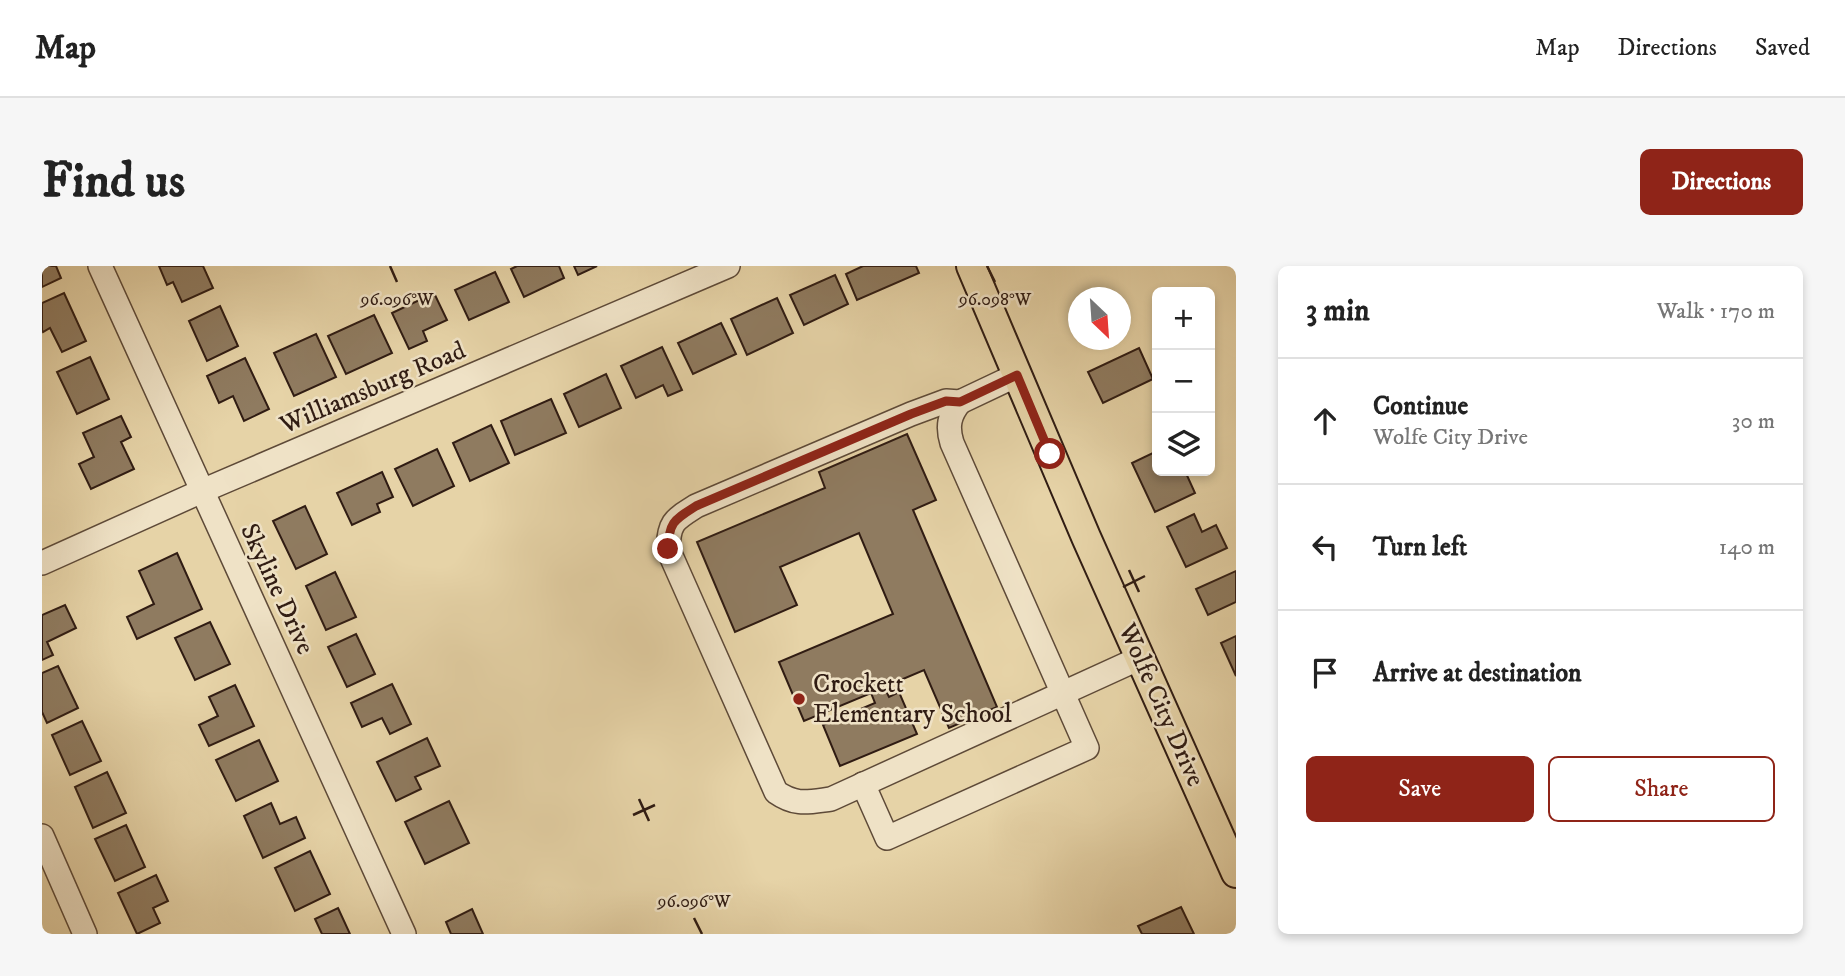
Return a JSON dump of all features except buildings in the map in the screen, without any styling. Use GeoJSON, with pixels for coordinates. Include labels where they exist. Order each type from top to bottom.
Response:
{"type":"FeatureCollection","features":[{"type":"Feature","properties":{"kind":"main road","name":"Wolfe City Drive"},"geometry":{"type":"LineString","coordinates":[[971,266],[1236,873]]}},
{"type":"Feature","properties":{"kind":"street","name":"Skyline Drive"},"geometry":{"type":"LineString","coordinates":[[100,266],[404,934]]}},
{"type":"Feature","properties":{"kind":"street","name":"Williamsburg Road"},"geometry":{"type":"LineString","coordinates":[[42,563],[202,491],[728,266]]}},
{"type":"Feature","properties":{"kind":"street"},"geometry":{"type":"LineString","coordinates":[[863,784],[887,838],[1087,748],[949,432],[949,421],[960,402],[1017,375]]}},
{"type":"Feature","properties":{"kind":"street"},"geometry":{"type":"LineString","coordinates":[[960,402],[946,401],[911,414],[696,506],[677,519],[668,531],[668,549],[776,792],[789,801],[831,799],[1140,658]]}},
{"type":"Feature","properties":{"kind":"street"},"geometry":{"type":"LineString","coordinates":[[42,836],[85,934]]}},
{"type":"Feature","properties":{"kind":"place","name":"Crockett Elementary School"},"geometry":{"type":"Point","coordinates":[799,699]}},
{"type":"Feature","properties":{"kind":"route"},"geometry":{"type":"LineString","coordinates":[[668,549],[668,531],[677,519],[696,506],[911,414],[946,401],[960,402],[1017,375],[1050,454]]}}]}
